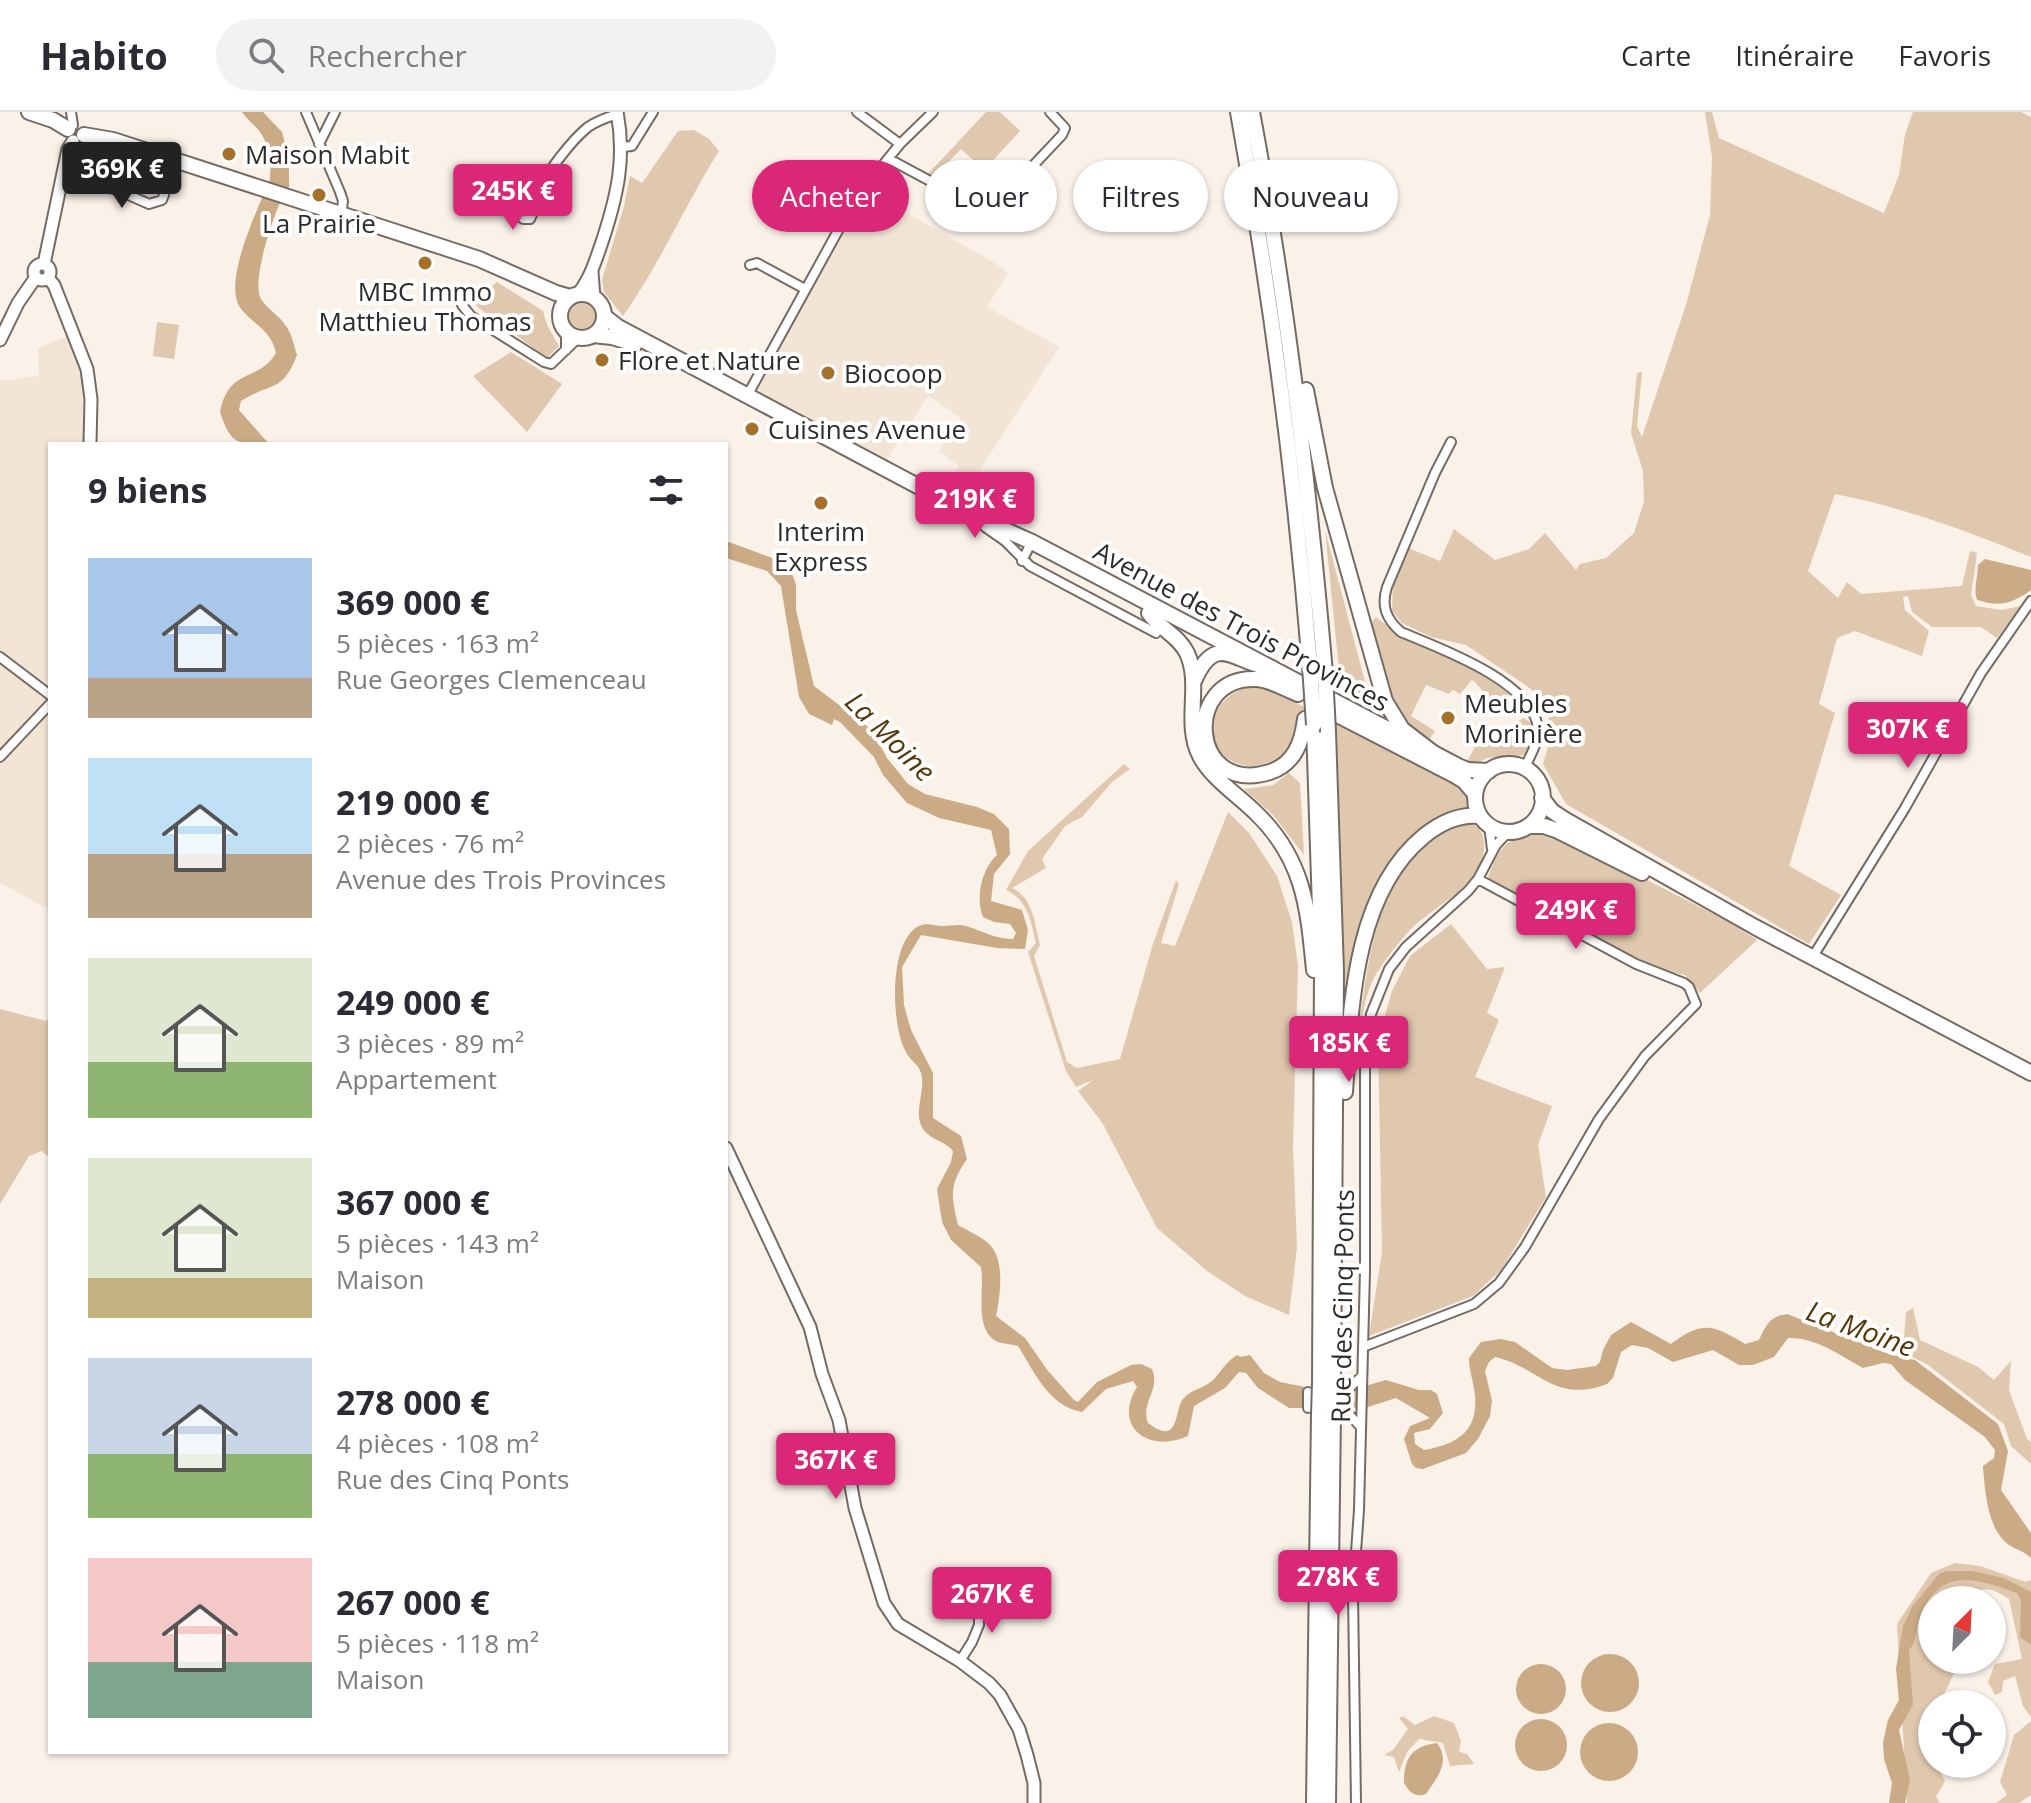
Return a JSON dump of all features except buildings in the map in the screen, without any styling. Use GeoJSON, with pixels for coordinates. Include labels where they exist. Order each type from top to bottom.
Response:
{"type":"FeatureCollection","features":[{"type":"Feature","properties":{"kind":"main road"},"geometry":{"type":"LineString","coordinates":[[29,112],[499,267],[556,293],[594,298],[604,316],[601,327],[579,335],[562,326],[560,312],[542,295],[458,254]]}},
{"type":"Feature","properties":{"kind":"main road"},"geometry":{"type":"LineString","coordinates":[[1238,112],[1282,382],[1308,635],[1309,722],[1321,910],[1328,1803]]}},
{"type":"Feature","properties":{"kind":"main road"},"geometry":{"type":"LineString","coordinates":[[1252,112],[1283,298],[1309,490],[1325,673],[1334,898],[1336,1134],[1326,1388]]}},
{"type":"Feature","properties":{"kind":"main road"},"geometry":{"type":"LineString","coordinates":[[560,312],[574,296]]}},
{"type":"Feature","properties":{"kind":"main road"},"geometry":{"type":"LineString","coordinates":[[1283,298],[1292,309],[1322,476],[1385,701],[1402,729],[1432,752]]}},
{"type":"Feature","properties":{"kind":"main road","name":"Avenue des Trois Provinces"},"geometry":{"type":"LineString","coordinates":[[604,316],[618,327],[974,516],[1024,538],[1432,752],[1468,770],[1489,771]]}},
{"type":"Feature","properties":{"kind":"main road","name":"Avenue des Trois Provinces"},"geometry":{"type":"LineString","coordinates":[[579,335],[612,337],[689,365]]}},
{"type":"Feature","properties":{"kind":"main road","name":"Avenue des Trois Provinces"},"geometry":{"type":"LineString","coordinates":[[974,516],[1025,555],[1222,651],[1454,775],[1475,794]]}},
{"type":"Feature","properties":{"kind":"main road"},"geometry":{"type":"LineString","coordinates":[[1025,555],[1035,548],[1107,581]]}},
{"type":"Feature","properties":{"kind":"main road"},"geometry":{"type":"LineString","coordinates":[[1149,613],[1180,641],[1191,663],[1194,682],[1193,730],[1201,757],[1280,839],[1300,881],[1308,907],[1314,970],[1317,1072],[1322,1081]]}},
{"type":"Feature","properties":{"kind":"main road"},"geometry":{"type":"LineString","coordinates":[[1194,682],[1210,657],[1222,651],[1272,668]]}},
{"type":"Feature","properties":{"kind":"main road"},"geometry":{"type":"LineString","coordinates":[[1298,694],[1257,679],[1223,689],[1211,703],[1206,716],[1208,749],[1227,770],[1253,776],[1279,769],[1293,757],[1309,722]]}},
{"type":"Feature","properties":{"kind":"main road"},"geometry":{"type":"LineString","coordinates":[[1484,821],[1475,794],[1482,778],[1489,771],[1506,765],[1524,769],[1537,781],[1542,798],[1552,811],[1564,819],[1755,927],[2031,1073]]}},
{"type":"Feature","properties":{"kind":"main road"},"geometry":{"type":"LineString","coordinates":[[1529,826],[1539,813],[1542,798]]}},
{"type":"Feature","properties":{"kind":"main road"},"geometry":{"type":"LineString","coordinates":[[1336,1134],[1342,1125],[1347,1039],[1365,937],[1382,891],[1397,863],[1441,824],[1457,817],[1484,821],[1508,832],[1529,826],[1544,826],[1755,927]]}},
{"type":"Feature","properties":{"kind":"main road"},"geometry":{"type":"LineString","coordinates":[[1314,1803],[1326,1411]]}},
{"type":"Feature","properties":{"kind":"street"},"geometry":{"type":"LineString","coordinates":[[306,112],[340,192],[343,201],[341,216]]}},
{"type":"Feature","properties":{"kind":"street"},"geometry":{"type":"LineString","coordinates":[[319,144],[335,112]]}},
{"type":"Feature","properties":{"kind":"street"},"geometry":{"type":"LineString","coordinates":[[622,147],[632,146],[653,112]]}},
{"type":"Feature","properties":{"kind":"street"},"geometry":{"type":"LineString","coordinates":[[857,112],[900,144]]}},
{"type":"Feature","properties":{"kind":"street"},"geometry":{"type":"LineString","coordinates":[[747,396],[856,198],[900,144],[933,112]]}},
{"type":"Feature","properties":{"kind":"street"},"geometry":{"type":"LineString","coordinates":[[889,159],[986,211],[994,207],[1062,135],[1063,124],[1050,112]]}},
{"type":"Feature","properties":{"kind":"street"},"geometry":{"type":"LineString","coordinates":[[537,196],[548,174],[586,129],[618,113],[622,147],[617,196],[592,272],[574,296]]}},
{"type":"Feature","properties":{"kind":"street"},"geometry":{"type":"LineString","coordinates":[[1,332],[18,303],[50,268],[44,264],[74,129]]}},
{"type":"Feature","properties":{"kind":"street"},"geometry":{"type":"LineString","coordinates":[[60,187],[115,189],[149,204],[162,200],[164,195]]}},
{"type":"Feature","properties":{"kind":"street"},"geometry":{"type":"LineString","coordinates":[[750,265],[757,263],[805,289]]}},
{"type":"Feature","properties":{"kind":"street"},"geometry":{"type":"LineString","coordinates":[[592,272],[594,298]]}},
{"type":"Feature","properties":{"kind":"street"},"geometry":{"type":"LineString","coordinates":[[42,277],[54,285],[85,360],[91,399],[90,442]]}},
{"type":"Feature","properties":{"kind":"street"},"geometry":{"type":"LineString","coordinates":[[462,305],[471,316],[544,362],[554,362],[579,335]]}},
{"type":"Feature","properties":{"kind":"street"},"geometry":{"type":"LineString","coordinates":[[1451,442],[1387,587],[1385,612],[1401,632],[1465,658],[1523,700],[1538,729],[1524,769]]}},
{"type":"Feature","properties":{"kind":"street"},"geometry":{"type":"LineString","coordinates":[[944,500],[1025,555],[1156,633]]}},
{"type":"Feature","properties":{"kind":"street"},"geometry":{"type":"LineString","coordinates":[[1812,958],[1905,808],[1987,663],[2031,601]]}},
{"type":"Feature","properties":{"kind":"street"},"geometry":{"type":"LineString","coordinates":[[0,657],[48,693]]}},
{"type":"Feature","properties":{"kind":"street"},"geometry":{"type":"LineString","coordinates":[[0,757],[48,706]]}},
{"type":"Feature","properties":{"kind":"street"},"geometry":{"type":"LineString","coordinates":[[1484,821],[1491,853]]}},
{"type":"Feature","properties":{"kind":"street","name":"Rue des Cinq Ponts"},"geometry":{"type":"LineString","coordinates":[[1356,1803],[1353,1594],[1359,1510],[1363,1347],[1365,1068],[1371,1014],[1389,969],[1406,947],[1478,879],[1491,853],[1508,832]]}},
{"type":"Feature","properties":{"kind":"street"},"geometry":{"type":"LineString","coordinates":[[1363,1347],[1474,1304],[1499,1283],[1525,1247],[1608,1106],[1645,1056],[1696,1004],[1684,983],[1636,964],[1478,879]]}},
{"type":"Feature","properties":{"kind":"street"},"geometry":{"type":"LineString","coordinates":[[728,1152],[810,1327],[822,1374],[839,1420],[855,1508],[884,1603],[891,1616],[908,1631],[960,1661],[989,1683],[1010,1711],[1027,1755],[1034,1783],[1034,1803]]}},
{"type":"Feature","properties":{"kind":"street"},"geometry":{"type":"LineString","coordinates":[[1360,1430],[1326,1411],[1326,1388],[1362,1372]]}},
{"type":"Feature","properties":{"kind":"street"},"geometry":{"type":"LineString","coordinates":[[960,1661],[979,1625],[979,1614],[997,1591]]}},
{"type":"Feature","properties":{"kind":"shaded area"},"geometry":{"type":"Polygon","coordinates":[[[242,112],[263,112],[282,132],[289,159],[289,187],[266,242],[259,290],[261,299],[288,329],[297,355],[280,382],[241,401],[239,410],[267,442],[240,442],[232,437],[220,412],[230,388],[261,369],[276,353],[262,328],[241,309],[236,299],[235,285],[241,254],[265,197],[270,173],[264,139],[242,112]]]}},
{"type":"Feature","properties":{"kind":"shaded area"},"geometry":{"type":"Polygon","coordinates":[[[986,112],[1000,112],[1020,131],[993,160],[973,160],[961,149],[950,160],[941,160],[986,112]]]}},
{"type":"Feature","properties":{"kind":"shaded area"},"geometry":{"type":"Polygon","coordinates":[[[1705,112],[1712,112],[1719,138],[1884,213],[1899,175],[1905,134],[1913,112],[2021,112],[2031,117],[2031,557],[1934,521],[1835,494],[1808,571],[1838,598],[1847,582],[1861,594],[1962,586],[1970,551],[1977,553],[1971,595],[1976,606],[2001,610],[2021,606],[1997,638],[1981,627],[1932,627],[1912,612],[1908,596],[1903,597],[1905,610],[1929,631],[1922,656],[1855,631],[1837,638],[1819,704],[1835,713],[1789,866],[1841,895],[1809,944],[1566,804],[1543,764],[1551,737],[1548,714],[1531,689],[1466,645],[1431,637],[1402,623],[1392,611],[1393,584],[1408,548],[1440,561],[1454,529],[1495,560],[1529,549],[1545,533],[1576,570],[1580,564],[1606,558],[1634,533],[1644,501],[1643,471],[1631,433],[1637,373],[1642,372],[1637,426],[1642,437],[1686,305],[1710,215],[1712,157],[1705,112]]]}},
{"type":"Feature","properties":{"kind":"shaded area"},"geometry":{"type":"Polygon","coordinates":[[[694,130],[709,139],[719,151],[623,316],[604,292],[602,280],[630,176],[642,183],[678,131],[694,130]]]}},
{"type":"Feature","properties":{"kind":"shaded area"},"geometry":{"type":"Polygon","coordinates":[[[909,214],[925,223],[925,232],[941,232],[1008,273],[987,307],[1059,347],[962,498],[943,488],[959,466],[939,451],[961,418],[928,396],[881,468],[743,396],[840,232],[909,232],[909,214]]]}},
{"type":"Feature","properties":{"kind":"shaded area"},"geometry":{"type":"Polygon","coordinates":[[[497,282],[543,311],[559,346],[547,358],[471,302],[497,282]]]}},
{"type":"Feature","properties":{"kind":"shaded area"},"geometry":{"type":"Polygon","coordinates":[[[581,301],[587,302],[595,310],[595,322],[587,330],[581,331],[575,330],[567,322],[566,316],[567,310],[575,302],[581,301]]]}},
{"type":"Feature","properties":{"kind":"shaded area"},"geometry":{"type":"Polygon","coordinates":[[[157,322],[179,325],[174,359],[153,356],[157,322]]]}},
{"type":"Feature","properties":{"kind":"shaded area"},"geometry":{"type":"Polygon","coordinates":[[[72,334],[87,387],[87,442],[48,442],[48,909],[0,883],[0,381],[39,376],[38,348],[72,334]]]}},
{"type":"Feature","properties":{"kind":"shaded area"},"geometry":{"type":"Polygon","coordinates":[[[511,352],[562,384],[527,432],[473,376],[511,352]]]}},
{"type":"Feature","properties":{"kind":"shaded area"},"geometry":{"type":"Polygon","coordinates":[[[1325,530],[1368,693],[1355,701],[1341,690],[1325,530]]]}},
{"type":"Feature","properties":{"kind":"shaded area"},"geometry":{"type":"Polygon","coordinates":[[[728,542],[788,564],[796,584],[796,610],[814,686],[872,730],[887,758],[908,784],[925,794],[994,814],[1009,829],[1010,854],[994,874],[991,901],[1022,910],[1028,930],[1025,949],[997,948],[921,935],[902,967],[904,1005],[911,1030],[933,1073],[933,1118],[961,1136],[967,1159],[953,1190],[958,1225],[988,1243],[998,1261],[1000,1290],[996,1316],[1025,1338],[1048,1371],[1074,1400],[1078,1402],[1097,1382],[1131,1365],[1141,1364],[1152,1369],[1154,1377],[1146,1416],[1148,1423],[1159,1430],[1168,1431],[1187,1395],[1212,1381],[1237,1355],[1250,1355],[1264,1373],[1280,1382],[1305,1387],[1365,1386],[1386,1380],[1419,1390],[1431,1390],[1437,1394],[1443,1413],[1430,1429],[1414,1433],[1415,1444],[1424,1450],[1455,1440],[1469,1428],[1475,1409],[1469,1358],[1481,1342],[1501,1339],[1515,1342],[1552,1368],[1567,1370],[1596,1366],[1611,1335],[1631,1322],[1671,1344],[1692,1331],[1708,1328],[1745,1344],[1759,1340],[1769,1322],[1787,1314],[1889,1354],[1915,1360],[1998,1424],[2008,1451],[2001,1490],[2031,1533],[2031,1558],[2009,1545],[1992,1520],[1983,1466],[1994,1458],[1995,1450],[1985,1437],[1905,1380],[1891,1364],[1863,1368],[1827,1348],[1798,1338],[1788,1338],[1774,1357],[1753,1365],[1739,1365],[1713,1350],[1673,1362],[1648,1348],[1632,1345],[1621,1352],[1613,1378],[1607,1384],[1574,1390],[1548,1382],[1524,1368],[1495,1357],[1485,1371],[1492,1401],[1490,1416],[1478,1439],[1466,1453],[1423,1469],[1412,1464],[1404,1439],[1410,1426],[1430,1418],[1396,1398],[1365,1408],[1289,1408],[1258,1388],[1246,1373],[1239,1372],[1225,1388],[1194,1406],[1188,1436],[1160,1442],[1138,1433],[1132,1425],[1130,1401],[1137,1387],[1133,1381],[1106,1389],[1082,1412],[1060,1403],[1043,1386],[1018,1346],[998,1342],[985,1329],[981,1267],[951,1240],[942,1222],[937,1189],[951,1162],[953,1151],[927,1134],[921,1125],[922,1077],[906,1052],[897,1023],[897,966],[909,935],[919,926],[963,925],[1007,939],[1013,939],[1016,933],[1010,924],[983,917],[981,909],[980,892],[984,875],[997,855],[991,830],[939,818],[907,803],[883,775],[874,757],[840,722],[834,719],[832,725],[809,714],[799,697],[781,586],[767,571],[728,559],[728,542]]]}},
{"type":"Feature","properties":{"kind":"shaded area"},"geometry":{"type":"Polygon","coordinates":[[[1985,559],[2031,570],[2031,590],[2005,603],[1977,600],[1978,565],[1985,559]]]}},
{"type":"Feature","properties":{"kind":"shaded area"},"geometry":{"type":"Polygon","coordinates":[[[1376,617],[1407,637],[1475,668],[1515,701],[1515,710],[1501,712],[1472,680],[1460,694],[1453,690],[1449,694],[1426,685],[1411,716],[1435,731],[1429,740],[1467,761],[1474,749],[1473,740],[1500,731],[1524,718],[1531,723],[1534,736],[1525,755],[1487,758],[1475,764],[1466,764],[1411,733],[1397,719],[1369,626],[1376,617]]]}},
{"type":"Feature","properties":{"kind":"shaded area"},"geometry":{"type":"Polygon","coordinates":[[[1267,688],[1462,787],[1466,796],[1467,810],[1435,823],[1411,840],[1391,862],[1366,915],[1343,1007],[1335,731],[1300,718],[1294,740],[1286,753],[1270,763],[1251,766],[1238,764],[1226,757],[1212,736],[1216,711],[1226,699],[1242,689],[1267,688]]]}},
{"type":"Feature","properties":{"kind":"shaded area"},"geometry":{"type":"Polygon","coordinates":[[[1124,764],[1130,769],[1112,782],[1082,817],[1065,826],[1042,859],[1046,868],[1012,888],[1025,898],[1032,912],[1040,945],[1034,956],[1067,1062],[1077,1068],[1120,1059],[1153,944],[1176,880],[1179,884],[1161,943],[1175,946],[1228,812],[1249,833],[1277,876],[1292,922],[1298,966],[1293,1147],[1297,1247],[1289,1315],[1245,1296],[1207,1271],[1157,1228],[1103,1124],[1078,1091],[1093,1080],[1076,1087],[1066,1071],[1028,952],[1036,943],[1030,920],[1024,906],[1006,890],[1028,851],[1124,764]]]}},
{"type":"Feature","properties":{"kind":"shaded area"},"geometry":{"type":"Polygon","coordinates":[[[1289,773],[1300,783],[1304,855],[1273,815],[1244,789],[1273,785],[1289,773]]]}},
{"type":"Feature","properties":{"kind":"shaded area"},"geometry":{"type":"Polygon","coordinates":[[[1466,821],[1479,828],[1484,842],[1483,857],[1477,870],[1457,892],[1410,930],[1384,962],[1370,987],[1358,1035],[1373,941],[1396,878],[1413,852],[1437,832],[1466,821]]]}},
{"type":"Feature","properties":{"kind":"shaded area"},"geometry":{"type":"Polygon","coordinates":[[[1542,832],[1616,864],[1729,922],[1757,940],[1700,993],[1685,975],[1661,970],[1629,955],[1493,884],[1488,876],[1502,848],[1512,841],[1542,832]]]}},
{"type":"Feature","properties":{"kind":"shaded area"},"geometry":{"type":"Polygon","coordinates":[[[1451,924],[1487,969],[1505,967],[1487,1013],[1499,1020],[1475,1077],[1552,1106],[1538,1145],[1546,1197],[1501,1270],[1473,1296],[1369,1336],[1382,1252],[1378,1040],[1392,991],[1410,956],[1451,924]]]}},
{"type":"Feature","properties":{"kind":"shaded area"},"geometry":{"type":"Polygon","coordinates":[[[0,1009],[48,1019],[48,1156],[42,1151],[29,1156],[0,1204],[0,1009]]]}},
{"type":"Feature","properties":{"kind":"shaded area"},"geometry":{"type":"Polygon","coordinates":[[[1913,1308],[1920,1340],[1978,1367],[1994,1380],[2011,1361],[2009,1390],[2027,1439],[2031,1442],[2031,1464],[2011,1446],[2004,1424],[1928,1365],[1903,1352],[1906,1312],[1913,1308]]]}},
{"type":"Feature","properties":{"kind":"shaded area"},"geometry":{"type":"Polygon","coordinates":[[[1955,1563],[1980,1566],[2026,1582],[2031,1580],[2031,1717],[2023,1706],[2015,1676],[2003,1681],[2002,1690],[1992,1690],[1988,1682],[1991,1674],[2006,1674],[2006,1662],[2022,1659],[2006,1586],[1922,1586],[1931,1573],[1955,1563]]]}},
{"type":"Feature","properties":{"kind":"shaded area"},"geometry":{"type":"Polygon","coordinates":[[[1972,1571],[2004,1578],[2031,1592],[2031,1645],[2020,1637],[2021,1600],[2017,1593],[2006,1589],[2006,1586],[1972,1581],[1929,1586],[1939,1574],[1972,1571]]]}},
{"type":"Feature","properties":{"kind":"shaded area"},"geometry":{"type":"Polygon","coordinates":[[[1918,1592],[1918,1674],[1954,1674],[1946,1690],[1918,1690],[1918,1778],[1943,1778],[1945,1781],[1936,1797],[1940,1803],[1907,1803],[1897,1624],[1918,1592]]]}},
{"type":"Feature","properties":{"kind":"shaded area"},"geometry":{"type":"Polygon","coordinates":[[[1918,1600],[1918,1624],[1909,1650],[1913,1705],[1899,1730],[1910,1780],[1905,1803],[1889,1803],[1892,1783],[1884,1759],[1883,1742],[1888,1720],[1899,1700],[1896,1669],[1903,1626],[1918,1600]]]}},
{"type":"Feature","properties":{"kind":"shaded area"},"geometry":{"type":"Polygon","coordinates":[[[1610,1654],[1631,1662],[1639,1683],[1631,1704],[1610,1712],[1589,1704],[1581,1683],[1589,1662],[1610,1654]]]}},
{"type":"Feature","properties":{"kind":"shaded area"},"geometry":{"type":"Polygon","coordinates":[[[1541,1664],[1559,1671],[1566,1689],[1559,1707],[1541,1714],[1523,1707],[1516,1689],[1523,1671],[1541,1664]]]}},
{"type":"Feature","properties":{"kind":"shaded area"},"geometry":{"type":"Polygon","coordinates":[[[1403,1716],[1415,1725],[1434,1716],[1454,1723],[1461,1741],[1459,1751],[1468,1755],[1474,1764],[1450,1766],[1443,1743],[1419,1739],[1407,1752],[1399,1772],[1394,1757],[1384,1755],[1393,1750],[1408,1729],[1399,1718],[1403,1716]]]}},
{"type":"Feature","properties":{"kind":"shaded area"},"geometry":{"type":"Polygon","coordinates":[[[1541,1719],[1559,1727],[1567,1745],[1559,1763],[1541,1771],[1523,1763],[1515,1745],[1523,1727],[1541,1719]]]}},
{"type":"Feature","properties":{"kind":"shaded area"},"geometry":{"type":"Polygon","coordinates":[[[2031,1721],[2031,1795],[2019,1803],[1996,1803],[2007,1795],[2000,1782],[2001,1778],[2006,1778],[2006,1762],[2014,1735],[2031,1721]]]}},
{"type":"Feature","properties":{"kind":"shaded area"},"geometry":{"type":"Polygon","coordinates":[[[1609,1723],[1630,1731],[1638,1752],[1630,1773],[1609,1781],[1588,1773],[1580,1752],[1588,1731],[1609,1723]]]}},
{"type":"Feature","properties":{"kind":"shaded area"},"geometry":{"type":"Polygon","coordinates":[[[1437,1743],[1443,1756],[1441,1769],[1426,1794],[1415,1795],[1404,1783],[1408,1760],[1421,1747],[1437,1743]]]}},
{"type":"Feature","properties":{"kind":"place","name":"Maison Mabit"},"geometry":{"type":"Point","coordinates":[229,154]}},
{"type":"Feature","properties":{"kind":"place","name":"La Prairie"},"geometry":{"type":"Point","coordinates":[319,195]}},
{"type":"Feature","properties":{"kind":"place","name":"MBC Immo Matthieu Thomas"},"geometry":{"type":"Point","coordinates":[425,263]}},
{"type":"Feature","properties":{"kind":"place","name":"Flore et Nature"},"geometry":{"type":"Point","coordinates":[602,360]}},
{"type":"Feature","properties":{"kind":"place","name":"Biocoop"},"geometry":{"type":"Point","coordinates":[828,373]}},
{"type":"Feature","properties":{"kind":"place","name":"Cuisines Avenue"},"geometry":{"type":"Point","coordinates":[752,429]}},
{"type":"Feature","properties":{"kind":"place","name":"Interim Express"},"geometry":{"type":"Point","coordinates":[821,503]}},
{"type":"Feature","properties":{"kind":"place","name":"Meubles Morinière"},"geometry":{"type":"Point","coordinates":[1448,718]}},
{"type":"Feature","properties":{"kind":"water label","name":"La Moine"},"geometry":{"type":"Point","coordinates":[891,736]}},
{"type":"Feature","properties":{"kind":"water label","name":"La Moine"},"geometry":{"type":"Point","coordinates":[1861,1328]}}]}
